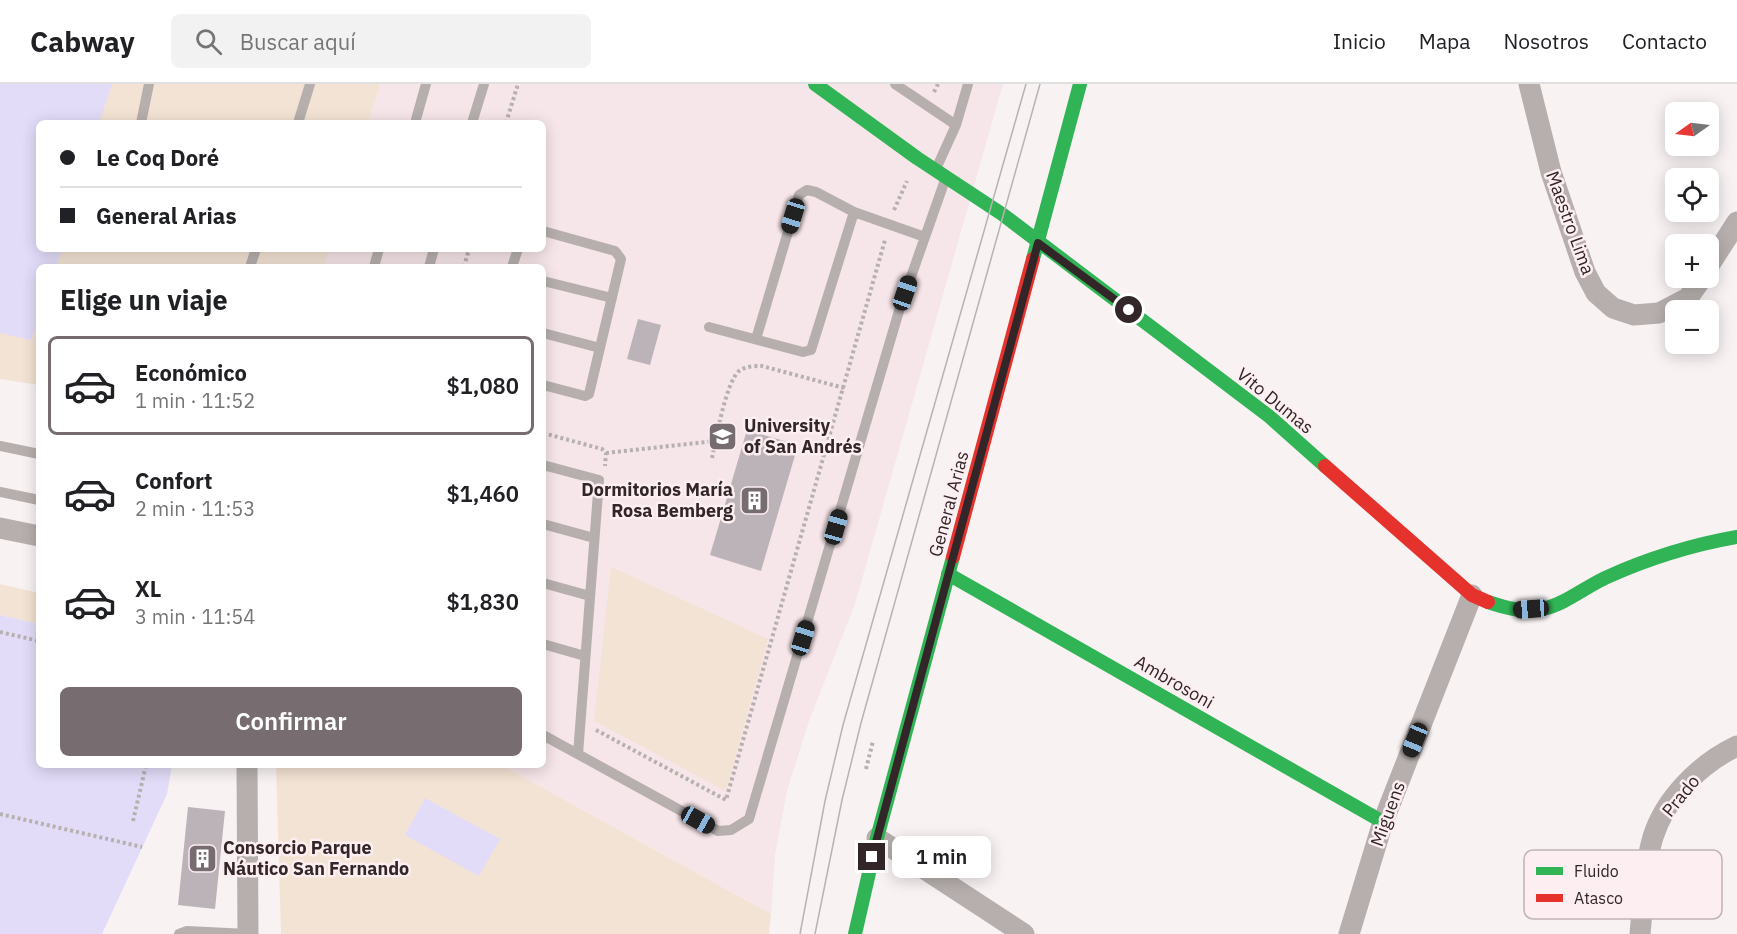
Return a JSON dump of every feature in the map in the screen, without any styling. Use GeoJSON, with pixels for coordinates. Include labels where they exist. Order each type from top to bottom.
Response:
{"type":"FeatureCollection","features":[{"type":"Feature","properties":{"kind":"street","name":"Vito Dumas"},"geometry":{"type":"LineString","coordinates":[[815,84],[917,158],[1002,214],[1270,417],[1472,595],[1498,606],[1519,610],[1544,609],[1571,598],[1594,583],[1658,557],[1696,545],[1737,537]]}},
{"type":"Feature","properties":{"kind":"street","name":"General Arias"},"geometry":{"type":"LineString","coordinates":[[855,934],[877,838],[1080,84]]}},
{"type":"Feature","properties":{"kind":"street","name":"Maestro Lima"},"geometry":{"type":"LineString","coordinates":[[1529,84],[1551,172],[1585,272],[1596,293],[1613,308],[1634,315],[1659,313],[1688,298],[1695,288]]}},
{"type":"Feature","properties":{"kind":"street"},"geometry":{"type":"LineString","coordinates":[[1719,250],[1737,222]]}},
{"type":"Feature","properties":{"kind":"street"},"geometry":{"type":"LineString","coordinates":[[0,528],[36,536]]}},
{"type":"Feature","properties":{"kind":"street","name":"Ambrosoni"},"geometry":{"type":"LineString","coordinates":[[948,574],[1383,822]]}},
{"type":"Feature","properties":{"kind":"street","name":"Miguens"},"geometry":{"type":"LineString","coordinates":[[1349,934],[1383,822],[1472,595]]}},
{"type":"Feature","properties":{"kind":"street","name":"Prado"},"geometry":{"type":"LineString","coordinates":[[1651,850],[1654,835],[1668,805],[1693,776],[1737,746]]}},
{"type":"Feature","properties":{"kind":"street"},"geometry":{"type":"LineString","coordinates":[[246,768],[248,934]]}},
{"type":"Feature","properties":{"kind":"street"},"geometry":{"type":"LineString","coordinates":[[877,838],[1024,934]]}},
{"type":"Feature","properties":{"kind":"street","name":"Prado"},"geometry":{"type":"LineString","coordinates":[[1640,934],[1642,919]]}},
{"type":"Feature","properties":{"kind":"lane"},"geometry":{"type":"LineString","coordinates":[[142,120],[149,84]]}},
{"type":"Feature","properties":{"kind":"lane"},"geometry":{"type":"LineString","coordinates":[[299,120],[310,84]]}},
{"type":"Feature","properties":{"kind":"lane"},"geometry":{"type":"LineString","coordinates":[[416,120],[426,84]]}},
{"type":"Feature","properties":{"kind":"lane"},"geometry":{"type":"LineString","coordinates":[[473,120],[484,84]]}},
{"type":"Feature","properties":{"kind":"lane"},"geometry":{"type":"LineString","coordinates":[[896,84],[956,125]]}},
{"type":"Feature","properties":{"kind":"lane"},"geometry":{"type":"LineString","coordinates":[[546,737],[718,831],[731,830],[749,819],[898,311],[925,237],[941,173],[968,84]]}},
{"type":"Feature","properties":{"kind":"lane"},"geometry":{"type":"LineString","coordinates":[[756,339],[800,195],[807,190],[889,226],[925,237]]}},
{"type":"Feature","properties":{"kind":"lane"},"geometry":{"type":"LineString","coordinates":[[709,327],[803,352],[811,350],[854,212]]}},
{"type":"Feature","properties":{"kind":"lane"},"geometry":{"type":"LineString","coordinates":[[546,232],[615,251],[621,259],[589,394],[585,396],[546,386]]}},
{"type":"Feature","properties":{"kind":"lane"},"geometry":{"type":"LineString","coordinates":[[546,282],[612,298]]}},
{"type":"Feature","properties":{"kind":"lane"},"geometry":{"type":"LineString","coordinates":[[546,334],[600,348]]}},
{"type":"Feature","properties":{"kind":"lane"},"geometry":{"type":"LineString","coordinates":[[0,446],[36,453]]}},
{"type":"Feature","properties":{"kind":"lane"},"geometry":{"type":"LineString","coordinates":[[546,466],[599,480],[578,754]]}},
{"type":"Feature","properties":{"kind":"lane"},"geometry":{"type":"LineString","coordinates":[[0,492],[36,499]]}},
{"type":"Feature","properties":{"kind":"lane"},"geometry":{"type":"LineString","coordinates":[[546,525],[594,538]]}},
{"type":"Feature","properties":{"kind":"lane"},"geometry":{"type":"LineString","coordinates":[[546,584],[590,596]]}},
{"type":"Feature","properties":{"kind":"lane"},"geometry":{"type":"LineString","coordinates":[[546,645],[585,656]]}},
{"type":"Feature","properties":{"kind":"lane"},"geometry":{"type":"LineString","coordinates":[[179,934],[187,931],[248,934]]}},
{"type":"Feature","properties":{"kind":"path"},"geometry":{"type":"LineString","coordinates":[[507,120],[518,84]]}},
{"type":"Feature","properties":{"kind":"path"},"geometry":{"type":"LineString","coordinates":[[588,726],[726,800],[889,226],[896,204],[917,158]]}},
{"type":"Feature","properties":{"kind":"path"},"geometry":{"type":"LineString","coordinates":[[712,458],[729,388],[738,372],[750,366],[762,366],[843,388]]}},
{"type":"Feature","properties":{"kind":"path"},"geometry":{"type":"LineString","coordinates":[[546,434],[606,453],[716,441]]}},
{"type":"Feature","properties":{"kind":"path"},"geometry":{"type":"LineString","coordinates":[[604,477],[606,453]]}},
{"type":"Feature","properties":{"kind":"path"},"geometry":{"type":"LineString","coordinates":[[0,632],[36,640]]}},
{"type":"Feature","properties":{"kind":"path"},"geometry":{"type":"LineString","coordinates":[[133,821],[145,768]]}},
{"type":"Feature","properties":{"kind":"path"},"geometry":{"type":"LineString","coordinates":[[0,814],[142,847]]}},
{"type":"Feature","properties":{"kind":"shaded area"},"geometry":{"type":"Polygon","coordinates":[[[0,84],[380,84],[369,120],[36,120],[36,252],[328,252],[325,264],[36,264],[36,385],[0,379],[0,84]]]}},
{"type":"Feature","properties":{"kind":"shaded area"},"geometry":{"type":"Polygon","coordinates":[[[0,84],[112,84],[100,120],[36,120],[36,252],[61,252],[57,264],[36,264],[36,325],[31,340],[0,333],[0,84]]]}},
{"type":"Feature","properties":{"kind":"shaded area","name":"University of San Andrés"},"geometry":{"type":"Polygon","coordinates":[[[380,84],[1003,84],[855,604],[809,721],[787,791],[775,855],[771,914],[506,768],[546,768],[546,264],[325,264],[328,252],[546,252],[546,120],[369,120],[380,84]]]}},
{"type":"Feature","properties":{"kind":"shaded area"},"geometry":{"type":"Polygon","coordinates":[[[611,567],[768,639],[726,791],[594,721],[611,567]]]}},
{"type":"Feature","properties":{"kind":"shaded area"},"geometry":{"type":"Polygon","coordinates":[[[0,584],[36,592],[36,623],[0,615],[0,584]]]}},
{"type":"Feature","properties":{"kind":"shaded area"},"geometry":{"type":"Polygon","coordinates":[[[0,615],[36,623],[36,768],[171,768],[167,794],[102,934],[0,934],[0,615]]]}},
{"type":"Feature","properties":{"kind":"shaded area"},"geometry":{"type":"Polygon","coordinates":[[[276,768],[506,768],[771,914],[769,934],[281,934],[276,768]]]}},
{"type":"Feature","properties":{"kind":"shaded area"},"geometry":{"type":"Polygon","coordinates":[[[425,798],[500,839],[479,876],[405,835],[425,798]]]}},
{"type":"Feature","properties":{"kind":"building"},"geometry":{"type":"Polygon","coordinates":[[[638,319],[661,325],[650,365],[627,359],[638,319]]]}},
{"type":"Feature","properties":{"kind":"building","name":"Dormitorios María Rosa Bemberg"},"geometry":{"type":"Polygon","coordinates":[[[747,430],[798,445],[761,571],[710,555],[747,430]]]}},
{"type":"Feature","properties":{"kind":"building","name":"Consorcio Parque Náutico San Fernando"},"geometry":{"type":"Polygon","coordinates":[[[188,807],[225,811],[215,909],[178,905],[188,807]]]}},
{"type":"Feature","properties":{"kind":"tram line"},"geometry":{"type":"LineString","coordinates":[[800,934],[825,801],[843,725],[1026,84]]}},
{"type":"Feature","properties":{"kind":"tram line"},"geometry":{"type":"LineString","coordinates":[[815,934],[842,800],[861,723],[1040,84]]}},
{"type":"Feature","properties":{"kind":"traffic: fast"},"geometry":{"type":"LineString","coordinates":[[815,84],[917,158],[1002,214],[1270,417],[1325,466]]}},
{"type":"Feature","properties":{"kind":"traffic: fast"},"geometry":{"type":"LineString","coordinates":[[1033,259],[1080,84]]}},
{"type":"Feature","properties":{"kind":"traffic: fast"},"geometry":{"type":"LineString","coordinates":[[1488,602],[1522,610],[1543,609],[1637,565],[1686,548],[1737,537]]}},
{"type":"Feature","properties":{"kind":"traffic: fast"},"geometry":{"type":"LineString","coordinates":[[855,934],[877,838],[953,557]]}},
{"type":"Feature","properties":{"kind":"traffic: fast"},"geometry":{"type":"LineString","coordinates":[[948,574],[1383,822]]}},
{"type":"Feature","properties":{"kind":"traffic: jam"},"geometry":{"type":"LineString","coordinates":[[953,557],[1033,259]]}},
{"type":"Feature","properties":{"kind":"traffic: jam"},"geometry":{"type":"LineString","coordinates":[[1325,466],[1472,595],[1488,602]]}},
{"type":"Feature","properties":{"kind":"place","name":"University of San Andrés"},"geometry":{"type":"Point","coordinates":[723,436]}},
{"type":"Feature","properties":{"kind":"place","name":"Dormitorios María Rosa Bemberg"},"geometry":{"type":"Point","coordinates":[754,500]}},
{"type":"Feature","properties":{"kind":"place","name":"Consorcio Parque Náutico San Fernando"},"geometry":{"type":"Point","coordinates":[202,858]}},
{"type":"Feature","properties":{"kind":"route"},"geometry":{"type":"LineString","coordinates":[[872,857],[1038,243],[1129,310]]}}]}
